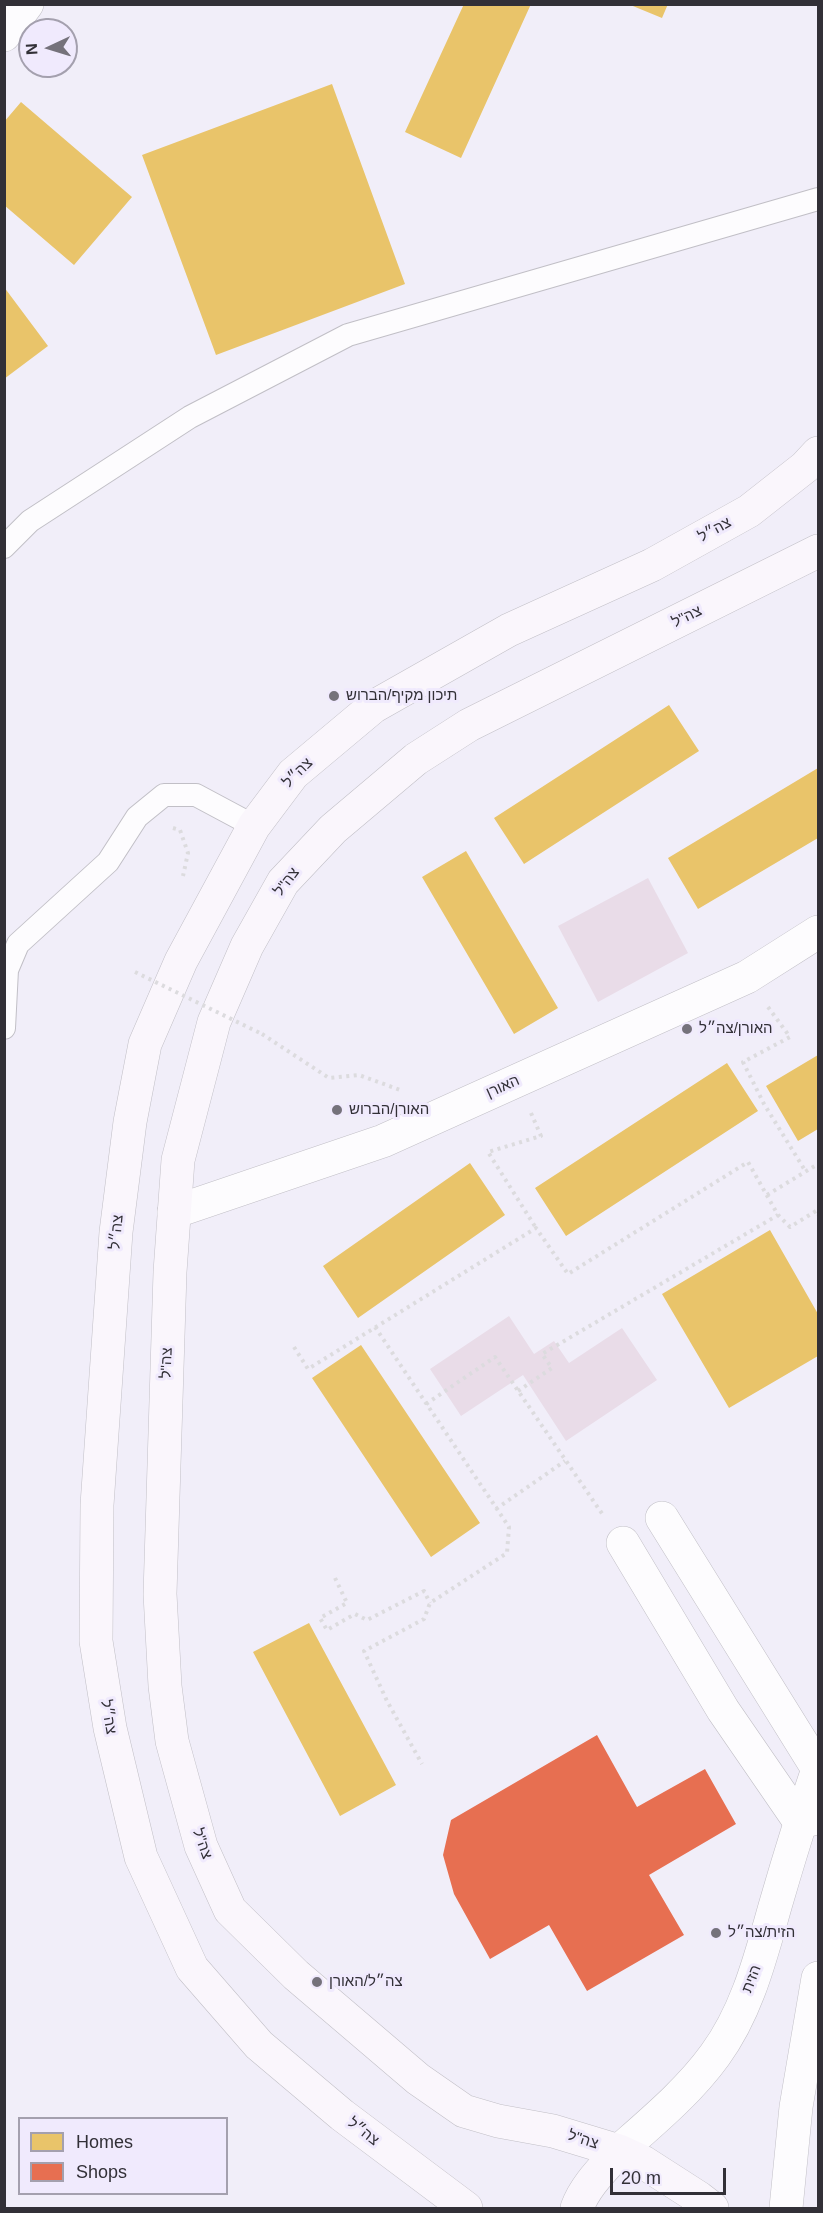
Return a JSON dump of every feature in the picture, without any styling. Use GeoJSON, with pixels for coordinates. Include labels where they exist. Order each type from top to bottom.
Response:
{"type":"FeatureCollection","features":[{"type":"Feature","properties":{"kind":"main road","name":"צה״ל"},"geometry":{"type":"LineString","coordinates":[[466,2208],[342,2115],[259,2045],[192,1968],[141,1857],[110,1728],[96,1641],[97,1505],[116,1232],[130,1122],[145,1044],[181,961],[254,826],[293,774],[373,706],[509,630],[652,566],[740,516],[805,467],[819,453]]}},
{"type":"Feature","properties":{"kind":"main road","name":"צה\"ל"},"geometry":{"type":"LineString","coordinates":[[712,2208],[643,2162],[619,2151],[553,2130],[498,2121],[464,2111],[418,2079],[305,1983],[230,1910],[201,1846],[172,1741],[165,1686],[160,1594],[170,1272],[178,1160],[214,1022],[247,946],[284,882],[333,829],[416,759],[469,725],[819,551]]}},
{"type":"Feature","properties":{"kind":"main road"},"geometry":{"type":"LineString","coordinates":[[577,2208],[597,2174],[619,2151]]}},
{"type":"Feature","properties":{"kind":"street"},"geometry":{"type":"LineString","coordinates":[[4,35],[27,4]]}},
{"type":"Feature","properties":{"kind":"street","name":"האורן"},"geometry":{"type":"LineString","coordinates":[[174,1212],[383,1141],[747,977],[819,932]]}},
{"type":"Feature","properties":{"kind":"street"},"geometry":{"type":"LineString","coordinates":[[662,1518],[818,1769]]}},
{"type":"Feature","properties":{"kind":"street"},"geometry":{"type":"LineString","coordinates":[[623,1543],[723,1710],[809,1820]]}},
{"type":"Feature","properties":{"kind":"street","name":"הזית"},"geometry":{"type":"LineString","coordinates":[[619,2151],[669,2107],[715,2055],[736,2019],[755,1977],[809,1820],[818,1769]]}},
{"type":"Feature","properties":{"kind":"street"},"geometry":{"type":"LineString","coordinates":[[786,2208],[796,2108],[819,1978]]}},
{"type":"Feature","properties":{"kind":"lane"},"geometry":{"type":"LineString","coordinates":[[4,548],[30,521],[190,417],[348,335],[819,199]]}},
{"type":"Feature","properties":{"kind":"lane"},"geometry":{"type":"LineString","coordinates":[[4,1028],[7,970],[18,944],[108,862],[137,817],[164,795],[196,795],[254,826]]}},
{"type":"Feature","properties":{"kind":"path"},"geometry":{"type":"LineString","coordinates":[[170,828],[180,830],[188,853],[182,880]]}},
{"type":"Feature","properties":{"kind":"path"},"geometry":{"type":"LineString","coordinates":[[139,963],[135,972],[262,1034],[329,1078],[359,1076],[455,1108]]}},
{"type":"Feature","properties":{"kind":"path"},"geometry":{"type":"LineString","coordinates":[[747,977],[790,1037],[743,1062],[764,1104],[806,1172]]}},
{"type":"Feature","properties":{"kind":"path"},"geometry":{"type":"LineString","coordinates":[[518,1080],[541,1136],[488,1152],[568,1274],[748,1162],[778,1215],[790,1227],[816,1211],[819,1215]]}},
{"type":"Feature","properties":{"kind":"path"},"geometry":{"type":"LineString","coordinates":[[767,1195],[819,1164]]}},
{"type":"Feature","properties":{"kind":"path"},"geometry":{"type":"LineString","coordinates":[[518,1391],[552,1368],[542,1354],[778,1215]]}},
{"type":"Feature","properties":{"kind":"path"},"geometry":{"type":"LineString","coordinates":[[294,1347],[308,1369],[536,1228]]}},
{"type":"Feature","properties":{"kind":"path"},"geometry":{"type":"LineString","coordinates":[[375,1327],[509,1527],[507,1552],[430,1603],[424,1619],[364,1651],[387,1701],[422,1764]]}},
{"type":"Feature","properties":{"kind":"path"},"geometry":{"type":"LineString","coordinates":[[426,1404],[495,1357],[623,1543]]}},
{"type":"Feature","properties":{"kind":"path"},"geometry":{"type":"LineString","coordinates":[[496,1509],[565,1461]]}},
{"type":"Feature","properties":{"kind":"path"},"geometry":{"type":"LineString","coordinates":[[335,1578],[347,1603],[320,1618],[327,1630],[355,1614],[367,1620],[424,1590],[430,1603]]}},
{"type":"Feature","properties":{"kind":"shaded area"},"geometry":{"type":"Polygon","coordinates":[[[648,878],[688,953],[598,1002],[558,926],[648,878]]]}},
{"type":"Feature","properties":{"kind":"shaded area"},"geometry":{"type":"Polygon","coordinates":[[[509,1316],[534,1354],[554,1341],[569,1363],[622,1328],[657,1380],[566,1441],[523,1375],[461,1416],[430,1369],[509,1316]]]}},
{"type":"Feature","properties":{"kind":"building: Homes"},"geometry":{"type":"Polygon","coordinates":[[[464,4],[531,4],[461,158],[405,132],[464,4]]]}},
{"type":"Feature","properties":{"kind":"building: Homes"},"geometry":{"type":"Polygon","coordinates":[[[628,4],[668,4],[662,18],[628,4]]]}},
{"type":"Feature","properties":{"kind":"building: Homes"},"geometry":{"type":"Polygon","coordinates":[[[332,84],[405,284],[216,355],[142,155],[332,84]]]}},
{"type":"Feature","properties":{"kind":"building: Homes"},"geometry":{"type":"Polygon","coordinates":[[[21,102],[132,197],[74,265],[4,205],[4,122],[21,102]]]}},
{"type":"Feature","properties":{"kind":"building: Homes"},"geometry":{"type":"Polygon","coordinates":[[[4,287],[48,346],[4,379],[4,287]]]}},
{"type":"Feature","properties":{"kind":"building: Homes"},"geometry":{"type":"Polygon","coordinates":[[[669,705],[699,751],[524,864],[494,818],[669,705]]]}},
{"type":"Feature","properties":{"kind":"building: Homes"},"geometry":{"type":"Polygon","coordinates":[[[818,768],[818,838],[698,909],[668,858],[818,768]]]}},
{"type":"Feature","properties":{"kind":"building: Homes"},"geometry":{"type":"Polygon","coordinates":[[[466,851],[558,1008],[514,1034],[422,877],[466,851]]]}},
{"type":"Feature","properties":{"kind":"building: Homes"},"geometry":{"type":"Polygon","coordinates":[[[818,1055],[818,1129],[798,1141],[766,1086],[818,1055]]]}},
{"type":"Feature","properties":{"kind":"building: Homes"},"geometry":{"type":"Polygon","coordinates":[[[727,1063],[758,1111],[566,1236],[535,1188],[727,1063]]]}},
{"type":"Feature","properties":{"kind":"building: Homes"},"geometry":{"type":"Polygon","coordinates":[[[470,1163],[505,1215],[358,1318],[323,1266],[470,1163]]]}},
{"type":"Feature","properties":{"kind":"building: Homes"},"geometry":{"type":"Polygon","coordinates":[[[770,1230],[818,1314],[818,1356],[729,1408],[662,1294],[770,1230]]]}},
{"type":"Feature","properties":{"kind":"building: Homes"},"geometry":{"type":"Polygon","coordinates":[[[361,1345],[480,1523],[431,1557],[312,1378],[361,1345]]]}},
{"type":"Feature","properties":{"kind":"building: Homes"},"geometry":{"type":"Polygon","coordinates":[[[309,1623],[396,1785],[340,1816],[253,1652],[309,1623]]]}},
{"type":"Feature","properties":{"kind":"building: Shops"},"geometry":{"type":"Polygon","coordinates":[[[597,1735],[637,1807],[705,1769],[736,1824],[649,1875],[684,1935],[587,1991],[549,1925],[490,1959],[454,1894],[443,1855],[451,1820],[597,1735]]]}},
{"type":"Feature","properties":{"kind":"place","name":"תיכון מקיף/הברוש"},"geometry":{"type":"Point","coordinates":[334,696]}},
{"type":"Feature","properties":{"kind":"place","name":"האורן/צה״ל"},"geometry":{"type":"Point","coordinates":[687,1029]}},
{"type":"Feature","properties":{"kind":"place","name":"האורן/הברוש"},"geometry":{"type":"Point","coordinates":[337,1110]}},
{"type":"Feature","properties":{"kind":"place","name":"הזית/צה״ל"},"geometry":{"type":"Point","coordinates":[716,1933]}},
{"type":"Feature","properties":{"kind":"place","name":"צה״ל/האורן"},"geometry":{"type":"Point","coordinates":[317,1982]}}]}
